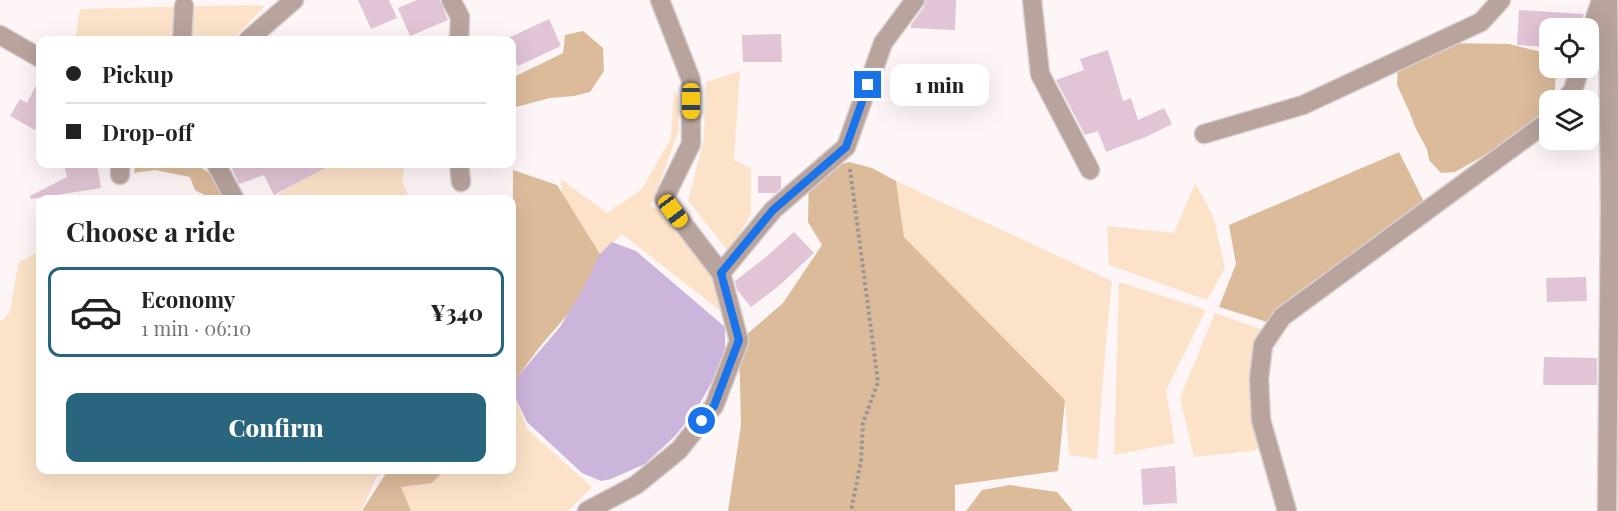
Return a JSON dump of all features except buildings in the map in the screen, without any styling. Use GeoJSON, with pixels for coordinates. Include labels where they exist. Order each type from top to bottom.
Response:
{"type":"FeatureCollection","features":[{"type":"Feature","properties":{"kind":"street"},"geometry":{"type":"LineString","coordinates":[[253,36],[294,0]]}},
{"type":"Feature","properties":{"kind":"street"},"geometry":{"type":"LineString","coordinates":[[451,0],[460,17],[459,36]]}},
{"type":"Feature","properties":{"kind":"street"},"geometry":{"type":"LineString","coordinates":[[588,511],[636,485],[679,450],[714,406],[739,340],[721,273],[664,200],[691,144],[690,80],[660,0]]}},
{"type":"Feature","properties":{"kind":"street"},"geometry":{"type":"LineString","coordinates":[[721,273],[773,210],[846,147],[883,43],[915,0]]}},
{"type":"Feature","properties":{"kind":"street"},"geometry":{"type":"LineString","coordinates":[[1032,0],[1040,74],[1090,170]]}},
{"type":"Feature","properties":{"kind":"street"},"geometry":{"type":"LineString","coordinates":[[1204,134],[1303,105],[1481,22],[1500,0]]}},
{"type":"Feature","properties":{"kind":"street"},"geometry":{"type":"LineString","coordinates":[[1595,18],[1601,0]]}},
{"type":"Feature","properties":{"kind":"street"},"geometry":{"type":"LineString","coordinates":[[1607,511],[1614,208],[1608,0]]}},
{"type":"Feature","properties":{"kind":"street"},"geometry":{"type":"LineString","coordinates":[[182,36],[184,6]]}},
{"type":"Feature","properties":{"kind":"street"},"geometry":{"type":"LineString","coordinates":[[0,34],[36,56]]}},
{"type":"Feature","properties":{"kind":"street"},"geometry":{"type":"LineString","coordinates":[[1287,511],[1261,420],[1259,379],[1263,345],[1282,317],[1539,128]]}},
{"type":"Feature","properties":{"kind":"street"},"geometry":{"type":"LineString","coordinates":[[218,168],[232,195]]}},
{"type":"Feature","properties":{"kind":"path"},"geometry":{"type":"LineString","coordinates":[[849,162],[878,382],[863,423],[861,461],[850,511]]}},
{"type":"Feature","properties":{"kind":"shaded area"},"geometry":{"type":"Polygon","coordinates":[[[265,6],[236,36],[76,36],[80,9],[265,6]]]}},
{"type":"Feature","properties":{"kind":"shaded area"},"geometry":{"type":"Polygon","coordinates":[[[583,31],[603,48],[604,71],[590,92],[550,98],[516,107],[516,76],[563,53],[565,35],[583,31]]]}},
{"type":"Feature","properties":{"kind":"shaded area"},"geometry":{"type":"Polygon","coordinates":[[[1445,43],[1509,44],[1539,52],[1539,78],[1556,78],[1555,90],[1539,90],[1539,115],[1499,147],[1455,172],[1441,173],[1429,160],[1427,149],[1397,85],[1398,66],[1445,43]]]}},
{"type":"Feature","properties":{"kind":"shaded area"},"geometry":{"type":"Polygon","coordinates":[[[740,71],[734,160],[751,168],[751,214],[729,252],[688,201],[704,138],[706,82],[740,71]]]}},
{"type":"Feature","properties":{"kind":"shaded area"},"geometry":{"type":"Polygon","coordinates":[[[674,90],[679,99],[679,130],[651,206],[682,222],[728,303],[722,312],[622,234],[600,254],[561,192],[561,179],[607,213],[642,189],[671,138],[674,90]]]}},
{"type":"Feature","properties":{"kind":"shaded area"},"geometry":{"type":"Polygon","coordinates":[[[1399,152],[1428,210],[1277,325],[1219,307],[1236,264],[1229,225],[1399,152]]]}},
{"type":"Feature","properties":{"kind":"shaded area"},"geometry":{"type":"Polygon","coordinates":[[[849,162],[872,168],[896,181],[904,237],[1065,400],[1058,471],[955,485],[955,511],[728,511],[741,425],[739,341],[783,303],[822,245],[808,222],[809,174],[849,162]]]}},
{"type":"Feature","properties":{"kind":"shaded area"},"geometry":{"type":"Polygon","coordinates":[[[135,168],[202,168],[216,178],[227,193],[225,195],[204,195],[195,190],[190,177],[155,170],[134,173],[135,168]]]}},
{"type":"Feature","properties":{"kind":"shaded area"},"geometry":{"type":"Polygon","coordinates":[[[323,168],[404,168],[402,181],[408,195],[277,195],[323,168]]]}},
{"type":"Feature","properties":{"kind":"shaded area"},"geometry":{"type":"Polygon","coordinates":[[[513,170],[557,185],[600,254],[601,276],[542,344],[516,379],[516,195],[513,195],[513,170]]]}},
{"type":"Feature","properties":{"kind":"shaded area"},"geometry":{"type":"Polygon","coordinates":[[[896,181],[1112,281],[1097,459],[1069,455],[1065,400],[904,237],[896,181]]]}},
{"type":"Feature","properties":{"kind":"shaded area"},"geometry":{"type":"Polygon","coordinates":[[[1195,183],[1213,216],[1225,268],[1207,300],[1109,265],[1107,226],[1174,233],[1195,183]]]}},
{"type":"Feature","properties":{"kind":"shaded area"},"geometry":{"type":"Polygon","coordinates":[[[612,242],[636,251],[725,327],[725,349],[712,382],[696,410],[675,436],[645,464],[601,481],[582,473],[527,422],[516,399],[516,378],[560,327],[584,287],[600,254],[612,242]]]}},
{"type":"Feature","properties":{"kind":"shaded area"},"geometry":{"type":"Polygon","coordinates":[[[36,253],[36,474],[381,474],[377,477],[361,511],[0,511],[0,322],[9,314],[19,262],[36,253]]]}},
{"type":"Feature","properties":{"kind":"shaded area"},"geometry":{"type":"Polygon","coordinates":[[[1119,282],[1206,310],[1166,390],[1175,443],[1114,455],[1119,282]]]}},
{"type":"Feature","properties":{"kind":"shaded area"},"geometry":{"type":"Polygon","coordinates":[[[1215,313],[1271,333],[1252,352],[1261,420],[1268,444],[1253,451],[1194,457],[1180,398],[1215,313]]]}},
{"type":"Feature","properties":{"kind":"shaded area"},"geometry":{"type":"Polygon","coordinates":[[[516,399],[527,429],[592,487],[568,511],[411,511],[401,487],[432,483],[439,474],[516,474],[516,399]]]}},
{"type":"Feature","properties":{"kind":"shaded area"},"geometry":{"type":"Polygon","coordinates":[[[385,474],[440,474],[432,483],[401,487],[411,511],[362,511],[385,474]]]}},
{"type":"Feature","properties":{"kind":"shaded area"},"geometry":{"type":"Polygon","coordinates":[[[1010,485],[1057,492],[1073,511],[966,511],[982,490],[1010,485]]]}},
{"type":"Feature","properties":{"kind":"route"},"geometry":{"type":"LineString","coordinates":[[702,421],[714,406],[739,340],[721,273],[773,210],[846,147],[868,85]]}}]}
